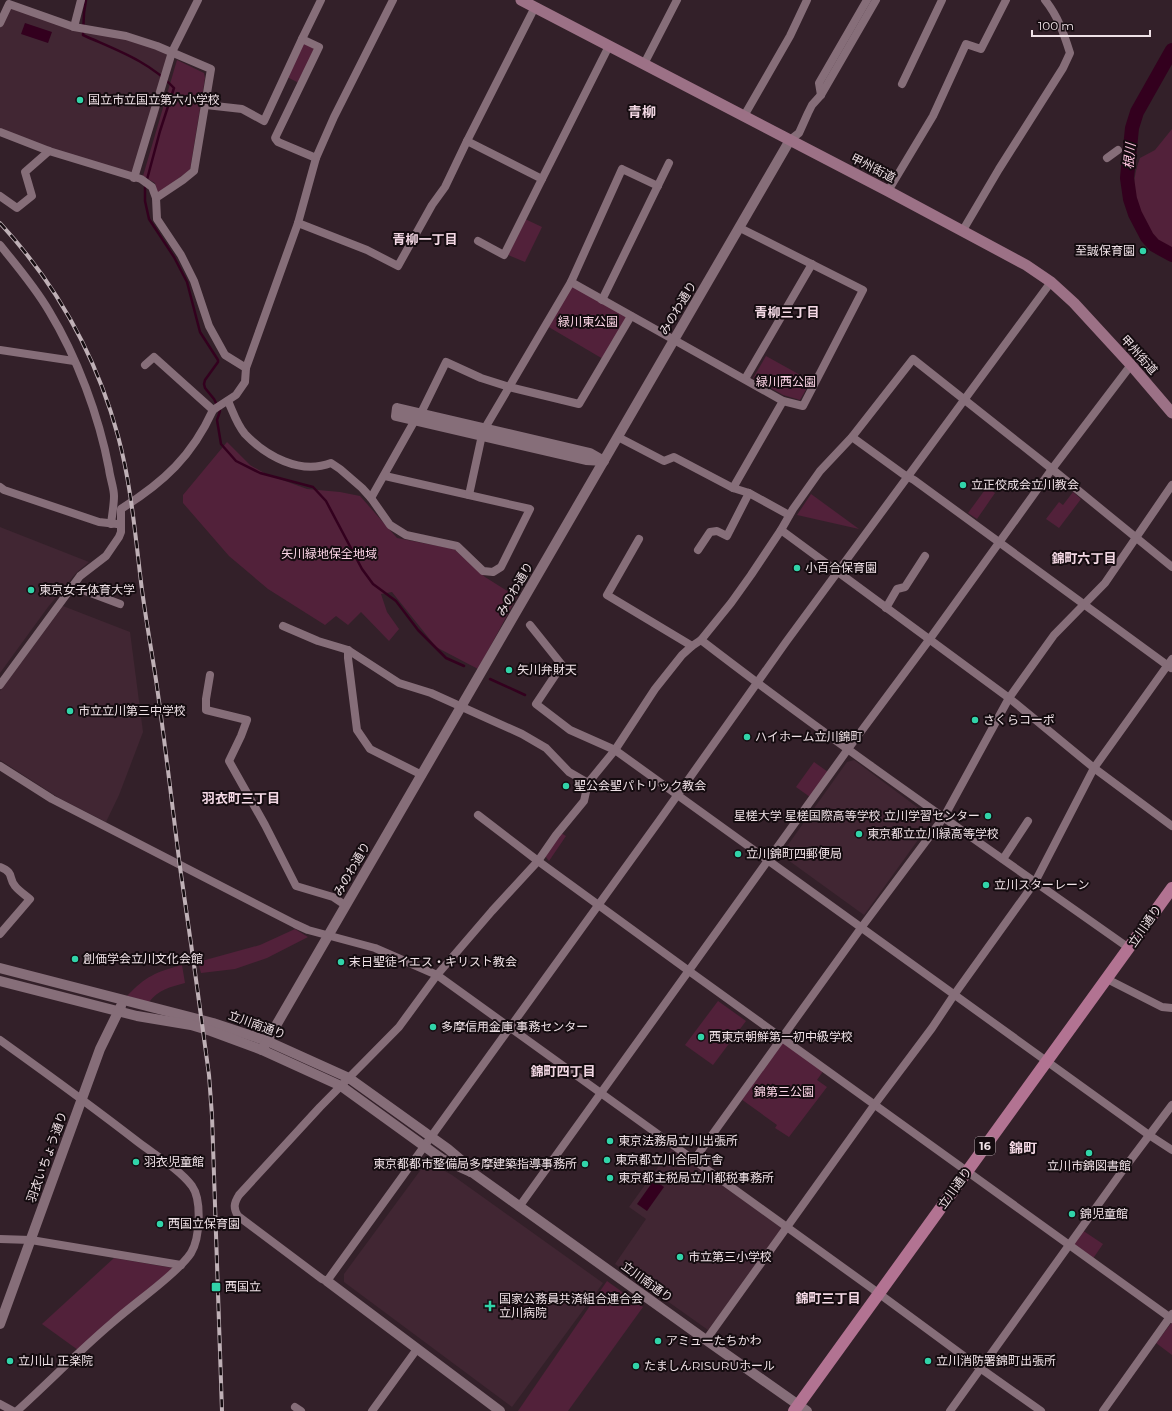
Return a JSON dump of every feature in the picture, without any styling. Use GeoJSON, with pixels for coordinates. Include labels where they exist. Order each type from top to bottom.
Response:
{"type":"FeatureCollection","features":[{"type":"Feature","properties":{"kind":"main road","name":"甲州街道"},"geometry":{"type":"LineString","coordinates":[[522,0],[1008,254],[1051,282],[1074,302],[1172,413]]}},
{"type":"Feature","properties":{"kind":"main road","name":"立川通り"},"geometry":{"type":"LineString","coordinates":[[800,1409],[879,1293],[1171,890]]}},
{"type":"Feature","properties":{"kind":"street"},"geometry":{"type":"LineString","coordinates":[[80,28],[81,0]]}},
{"type":"Feature","properties":{"kind":"street"},"geometry":{"type":"LineString","coordinates":[[138,178],[172,52],[198,0]]}},
{"type":"Feature","properties":{"kind":"street"},"geometry":{"type":"LineString","coordinates":[[206,105],[242,109],[264,121],[321,0]]}},
{"type":"Feature","properties":{"kind":"street"},"geometry":{"type":"LineString","coordinates":[[0,685],[80,576],[106,556],[119,538],[122,524],[121,509],[156,486],[183,459],[203,430],[214,410],[236,395],[246,382],[246,368],[298,223],[316,158],[392,0]]}},
{"type":"Feature","properties":{"kind":"street"},"geometry":{"type":"LineString","coordinates":[[644,64],[677,0]]}},
{"type":"Feature","properties":{"kind":"street"},"geometry":{"type":"LineString","coordinates":[[744,116],[790,36],[807,0]]}},
{"type":"Feature","properties":{"kind":"street"},"geometry":{"type":"LineString","coordinates":[[790,140],[799,133],[812,105],[821,95],[867,0]]}},
{"type":"Feature","properties":{"kind":"street"},"geometry":{"type":"LineString","coordinates":[[854,29],[876,0]]}},
{"type":"Feature","properties":{"kind":"street"},"geometry":{"type":"LineString","coordinates":[[902,84],[942,0]]}},
{"type":"Feature","properties":{"kind":"street"},"geometry":{"type":"LineString","coordinates":[[888,191],[933,116],[966,44],[981,49],[1006,0]]}},
{"type":"Feature","properties":{"kind":"street"},"geometry":{"type":"LineString","coordinates":[[963,230],[999,169],[1063,68],[1070,53],[1054,12],[1045,0]]}},
{"type":"Feature","properties":{"kind":"street"},"geometry":{"type":"LineString","coordinates":[[0,23],[7,2],[80,28],[126,36],[157,46],[211,69],[194,171],[156,198]]}},
{"type":"Feature","properties":{"kind":"street"},"geometry":{"type":"LineString","coordinates":[[298,223],[367,250],[398,266],[432,205],[445,187],[535,7]]}},
{"type":"Feature","properties":{"kind":"street"},"geometry":{"type":"LineString","coordinates":[[302,39],[319,47],[275,138],[278,142],[316,158]]}},
{"type":"Feature","properties":{"kind":"street"},"geometry":{"type":"LineString","coordinates":[[478,241],[504,255],[610,46]]}},
{"type":"Feature","properties":{"kind":"street"},"geometry":{"type":"LineString","coordinates":[[0,132],[49,151],[138,178],[152,187],[156,198],[157,219],[181,255],[194,281],[209,326],[226,355],[246,368]]}},
{"type":"Feature","properties":{"kind":"street","name":"みのわ通り"},"geometry":{"type":"LineString","coordinates":[[265,1046],[790,140]]}},
{"type":"Feature","properties":{"kind":"street"},"geometry":{"type":"LineString","coordinates":[[467,141],[542,179]]}},
{"type":"Feature","properties":{"kind":"street"},"geometry":{"type":"LineString","coordinates":[[1107,158],[1118,150]]}},
{"type":"Feature","properties":{"kind":"street"},"geometry":{"type":"LineString","coordinates":[[0,196],[17,208],[32,196],[25,172],[49,151]]}},
{"type":"Feature","properties":{"kind":"street"},"geometry":{"type":"LineString","coordinates":[[602,300],[669,163]]}},
{"type":"Feature","properties":{"kind":"street"},"geometry":{"type":"LineString","coordinates":[[469,495],[483,432],[571,282],[622,169],[658,186]]}},
{"type":"Feature","properties":{"kind":"street"},"geometry":{"type":"LineString","coordinates":[[571,282],[782,401],[803,406],[863,290],[740,228]]}},
{"type":"Feature","properties":{"kind":"street"},"geometry":{"type":"LineString","coordinates":[[0,245],[24,275],[48,310],[74,361],[94,413],[105,449],[114,496],[111,524]]}},
{"type":"Feature","properties":{"kind":"street"},"geometry":{"type":"LineString","coordinates":[[745,379],[812,264]]}},
{"type":"Feature","properties":{"kind":"street"},"geometry":{"type":"LineString","coordinates":[[327,1281],[599,905],[757,683],[1051,282]]}},
{"type":"Feature","properties":{"kind":"street"},"geometry":{"type":"LineString","coordinates":[[371,498],[418,417],[446,362],[481,378],[509,387],[579,404],[631,316]]}},
{"type":"Feature","properties":{"kind":"street"},"geometry":{"type":"LineString","coordinates":[[0,350],[74,361]]}},
{"type":"Feature","properties":{"kind":"street"},"geometry":{"type":"LineString","coordinates":[[145,366],[154,357],[214,410]]}},
{"type":"Feature","properties":{"kind":"street"},"geometry":{"type":"LineString","coordinates":[[500,1411],[327,1281],[322,1279],[244,1221],[238,1216],[234,1207],[235,1201],[239,1195],[341,1086],[399,1027],[437,975],[492,911],[538,861],[584,801],[588,783],[615,750],[655,689],[682,655],[700,640],[731,603],[752,575],[789,515],[820,471],[852,437],[914,359],[1172,567]]}},
{"type":"Feature","properties":{"kind":"street"},"geometry":{"type":"LineString","coordinates":[[519,1207],[848,749],[929,640],[1052,469],[1131,365]]}},
{"type":"Feature","properties":{"kind":"street"},"geometry":{"type":"LineString","coordinates":[[733,488],[782,401]]}},
{"type":"Feature","properties":{"kind":"street"},"geometry":{"type":"LineString","coordinates":[[225,402],[244,433],[262,448],[284,462],[314,468],[331,463],[362,488],[390,525],[406,535],[457,546],[483,571],[492,572],[501,567],[530,509],[385,476]]}},
{"type":"Feature","properties":{"kind":"street"},"geometry":{"type":"LineString","coordinates":[[418,417],[483,432],[586,460],[604,461]]}},
{"type":"Feature","properties":{"kind":"street"},"geometry":{"type":"LineString","coordinates":[[618,437],[664,461],[674,457],[733,488],[749,493],[789,515]]}},
{"type":"Feature","properties":{"kind":"street"},"geometry":{"type":"LineString","coordinates":[[706,1340],[875,1104],[932,1028],[1035,882],[1094,768],[1171,664],[1084,605],[852,437]]}},
{"type":"Feature","properties":{"kind":"street"},"geometry":{"type":"LineString","coordinates":[[694,1160],[861,928],[944,817],[1009,698],[1054,634],[1105,583],[1172,485]]}},
{"type":"Feature","properties":{"kind":"street"},"geometry":{"type":"LineString","coordinates":[[0,487],[4,490],[99,522],[122,524]]}},
{"type":"Feature","properties":{"kind":"street"},"geometry":{"type":"LineString","coordinates":[[698,550],[710,532],[717,531],[727,536],[749,493]]}},
{"type":"Feature","properties":{"kind":"street"},"geometry":{"type":"LineString","coordinates":[[781,530],[1009,698],[1094,768],[1172,826]]}},
{"type":"Feature","properties":{"kind":"street"},"geometry":{"type":"LineString","coordinates":[[639,539],[607,595],[692,646]]}},
{"type":"Feature","properties":{"kind":"street"},"geometry":{"type":"LineString","coordinates":[[886,608],[897,589],[905,587],[925,556]]}},
{"type":"Feature","properties":{"kind":"street"},"geometry":{"type":"LineString","coordinates":[[72,586],[120,604]]}},
{"type":"Feature","properties":{"kind":"street"},"geometry":{"type":"LineString","coordinates":[[530,625],[562,665],[536,704],[570,730],[615,750],[1047,1062],[1172,1150]]}},
{"type":"Feature","properties":{"kind":"street"},"geometry":{"type":"LineString","coordinates":[[283,626],[318,641],[348,650],[399,683],[431,693],[533,740],[546,748],[569,772],[588,783]]}},
{"type":"Feature","properties":{"kind":"street"},"geometry":{"type":"LineString","coordinates":[[700,640],[848,749],[1129,948]]}},
{"type":"Feature","properties":{"kind":"street"},"geometry":{"type":"LineString","coordinates":[[348,650],[357,730],[370,749],[422,775]]}},
{"type":"Feature","properties":{"kind":"street"},"geometry":{"type":"LineString","coordinates":[[210,675],[206,699],[206,710],[247,720],[242,736],[229,761],[265,825],[296,886],[333,896],[346,905]]}},
{"type":"Feature","properties":{"kind":"street"},"geometry":{"type":"LineString","coordinates":[[0,766],[52,799],[295,924],[308,930],[375,948],[437,975],[1041,1411]]}},
{"type":"Feature","properties":{"kind":"street"},"geometry":{"type":"LineString","coordinates":[[478,815],[538,861],[689,971],[875,1104],[1069,1246],[1171,1317],[1103,1411]]}},
{"type":"Feature","properties":{"kind":"street"},"geometry":{"type":"LineString","coordinates":[[1003,859],[1028,821]]}},
{"type":"Feature","properties":{"kind":"street"},"geometry":{"type":"LineString","coordinates":[[0,867],[6,869],[12,876],[14,885],[30,899],[0,934]]}},
{"type":"Feature","properties":{"kind":"street","name":"立川南通り"},"geometry":{"type":"LineString","coordinates":[[0,968],[213,1023],[265,1046],[349,1078],[432,1137],[461,1160],[473,1173],[519,1207],[800,1409]]}},
{"type":"Feature","properties":{"kind":"street"},"geometry":{"type":"LineString","coordinates":[[1107,979],[1162,1006],[1172,1008]]}},
{"type":"Feature","properties":{"kind":"street","name":"立川南通り"},"geometry":{"type":"LineString","coordinates":[[0,981],[119,1012],[191,1025],[265,1046],[341,1086],[442,1159],[473,1173]]}},
{"type":"Feature","properties":{"kind":"street","name":"羽衣いちょう通り"},"geometry":{"type":"LineString","coordinates":[[0,1324],[100,1049],[119,1012],[123,1000]]}},
{"type":"Feature","properties":{"kind":"street"},"geometry":{"type":"LineString","coordinates":[[0,1040],[104,1115],[178,1172],[192,1186],[198,1198],[199,1211],[195,1241],[191,1252],[180,1265],[147,1295],[112,1322],[17,1411]]}},
{"type":"Feature","properties":{"kind":"street"},"geometry":{"type":"LineString","coordinates":[[950,1411],[1149,1135],[1172,1106]]}},
{"type":"Feature","properties":{"kind":"street"},"geometry":{"type":"LineString","coordinates":[[0,1239],[31,1240],[180,1265]]}},
{"type":"Feature","properties":{"kind":"street"},"geometry":{"type":"LineString","coordinates":[[372,1411],[417,1349]]}},
{"type":"Feature","properties":{"kind":"street"},"geometry":{"type":"LineString","coordinates":[[0,1404],[13,1411]]}},
{"type":"Feature","properties":{"kind":"shaded area","name":"国立市立国立第六小学校"},"geometry":{"type":"Polygon","coordinates":[[[9,4],[87,29],[172,52],[163,84],[158,116],[134,178],[0,132],[0,23],[9,4]]]}},
{"type":"Feature","properties":{"kind":"shaded area"},"geometry":{"type":"Polygon","coordinates":[[[25,23],[52,32],[48,43],[21,34],[25,23]]]}},
{"type":"Feature","properties":{"kind":"shaded area","name":"東京女子体育大学"},"geometry":{"type":"Polygon","coordinates":[[[0,527],[89,562],[77,572],[48,607],[0,673],[0,527]]]}},
{"type":"Feature","properties":{"kind":"shaded area","name":"市立立川第三中学校"},"geometry":{"type":"Polygon","coordinates":[[[63,606],[130,632],[143,732],[119,795],[106,822],[59,798],[0,760],[0,691],[63,606]]]}},
{"type":"Feature","properties":{"kind":"shaded area","name":"東京都立立川緑高等学校"},"geometry":{"type":"Polygon","coordinates":[[[854,760],[933,819],[864,915],[788,860],[785,849],[847,762],[854,760]]]}},
{"type":"Feature","properties":{"kind":"shaded area"},"geometry":{"type":"Polygon","coordinates":[[[671,1149],[787,1227],[708,1330],[615,1264],[646,1219],[629,1207],[671,1149]]]}},
{"type":"Feature","properties":{"kind":"shaded area"},"geometry":{"type":"Polygon","coordinates":[[[425,1164],[432,1164],[452,1175],[603,1283],[512,1407],[344,1282],[344,1274],[425,1164]]]}},
{"type":"Feature","properties":{"kind":"shaded area"},"geometry":{"type":"Polygon","coordinates":[[[654,1180],[664,1187],[647,1211],[637,1204],[654,1180]]]}},
{"type":"Feature","properties":{"kind":"green space"},"geometry":{"type":"Polygon","coordinates":[[[304,42],[315,47],[299,83],[287,77],[304,42]]]}},
{"type":"Feature","properties":{"kind":"green space"},"geometry":{"type":"Polygon","coordinates":[[[177,60],[204,73],[205,78],[190,170],[157,194],[155,183],[143,176],[177,60]]]}},
{"type":"Feature","properties":{"kind":"green space"},"geometry":{"type":"Polygon","coordinates":[[[1172,129],[1172,251],[1151,233],[1143,222],[1135,199],[1134,186],[1140,158],[1155,150],[1172,129]]]}},
{"type":"Feature","properties":{"kind":"green space"},"geometry":{"type":"Polygon","coordinates":[[[525,219],[542,227],[525,262],[508,255],[525,219]]]}},
{"type":"Feature","properties":{"kind":"green space","name":"緑川東公園"},"geometry":{"type":"Polygon","coordinates":[[[572,284],[629,318],[603,359],[547,326],[572,284]]]}},
{"type":"Feature","properties":{"kind":"green space","name":"緑川西公園"},"geometry":{"type":"Polygon","coordinates":[[[766,356],[811,381],[800,400],[783,395],[753,378],[766,356]]]}},
{"type":"Feature","properties":{"kind":"green space","name":"矢川緑地保全地域"},"geometry":{"type":"Polygon","coordinates":[[[227,442],[250,465],[266,474],[307,489],[340,492],[360,496],[397,538],[454,549],[485,577],[517,597],[478,669],[436,647],[392,592],[381,594],[387,612],[399,629],[389,641],[361,612],[348,625],[336,616],[325,625],[268,589],[229,556],[183,503],[183,495],[227,442]]]}},
{"type":"Feature","properties":{"kind":"green space"},"geometry":{"type":"Polygon","coordinates":[[[987,487],[995,493],[977,519],[968,513],[987,487]]]}},
{"type":"Feature","properties":{"kind":"green space"},"geometry":{"type":"Polygon","coordinates":[[[1073,492],[1081,499],[1059,528],[1046,519],[1059,502],[1063,505],[1073,492]]]}},
{"type":"Feature","properties":{"kind":"green space"},"geometry":{"type":"Polygon","coordinates":[[[811,494],[859,529],[797,515],[811,494]]]}},
{"type":"Feature","properties":{"kind":"green space"},"geometry":{"type":"Polygon","coordinates":[[[814,762],[828,772],[810,797],[796,787],[814,762]]]}},
{"type":"Feature","properties":{"kind":"green space"},"geometry":{"type":"Polygon","coordinates":[[[561,833],[566,836],[549,861],[545,856],[561,833]]]}},
{"type":"Feature","properties":{"kind":"green space"},"geometry":{"type":"Polygon","coordinates":[[[295,929],[308,937],[267,958],[235,969],[201,973],[198,962],[260,945],[295,929]]]}},
{"type":"Feature","properties":{"kind":"green space"},"geometry":{"type":"Polygon","coordinates":[[[182,965],[185,983],[160,992],[149,1002],[127,996],[146,979],[165,970],[182,965]]]}},
{"type":"Feature","properties":{"kind":"green space"},"geometry":{"type":"Polygon","coordinates":[[[718,1001],[746,1021],[713,1065],[685,1045],[718,1001]]]}},
{"type":"Feature","properties":{"kind":"green space","name":"錦第三公園"},"geometry":{"type":"Polygon","coordinates":[[[783,1042],[824,1070],[817,1080],[827,1087],[789,1137],[775,1128],[777,1125],[741,1099],[783,1042]]]}},
{"type":"Feature","properties":{"kind":"green space"},"geometry":{"type":"Polygon","coordinates":[[[1082,1230],[1103,1244],[1092,1260],[1071,1245],[1082,1230]]]}},
{"type":"Feature","properties":{"kind":"green space"},"geometry":{"type":"Polygon","coordinates":[[[114,1258],[173,1268],[78,1350],[42,1324],[114,1258]]]}},
{"type":"Feature","properties":{"kind":"green space"},"geometry":{"type":"Polygon","coordinates":[[[607,1281],[643,1307],[568,1411],[518,1411],[607,1281]]]}},
{"type":"Feature","properties":{"kind":"green space"},"geometry":{"type":"Polygon","coordinates":[[[1172,1322],[1172,1355],[1156,1343],[1172,1322]]]}},
{"type":"Feature","properties":{"kind":"waterway"},"geometry":{"type":"LineString","coordinates":[[86,0],[83,35],[143,63],[154,70],[174,88],[160,131],[145,187],[145,201],[149,219],[174,257],[187,282],[200,332],[218,360],[204,384],[220,411],[217,420],[221,444],[236,461],[260,473],[313,487],[326,501],[362,569],[373,584],[396,601],[418,630],[446,658],[464,666]]}},
{"type":"Feature","properties":{"kind":"waterway","name":"根川"},"geometry":{"type":"LineString","coordinates":[[1172,50],[1137,112],[1132,128],[1127,178],[1130,199],[1135,214],[1147,237],[1154,245],[1172,255]]}},
{"type":"Feature","properties":{"kind":"waterway"},"geometry":{"type":"LineString","coordinates":[[490,679],[525,695]]}},
{"type":"Feature","properties":{"kind":"railway"},"geometry":{"type":"LineString","coordinates":[[0,223],[21,247],[57,296],[86,349],[109,406],[118,436],[126,472],[144,607],[156,680],[209,1075],[212,1116],[222,1411]]}},
{"type":"Feature","properties":{"kind":"place","name":"国立市立国立第六小学校"},"geometry":{"type":"Point","coordinates":[80,100]}},
{"type":"Feature","properties":{"kind":"place","name":"至誠保育園"},"geometry":{"type":"Point","coordinates":[1143,251]}},
{"type":"Feature","properties":{"kind":"place","name":"立正佼成会立川教会"},"geometry":{"type":"Point","coordinates":[963,485]}},
{"type":"Feature","properties":{"kind":"place","name":"小百合保育園"},"geometry":{"type":"Point","coordinates":[797,568]}},
{"type":"Feature","properties":{"kind":"place","name":"東京女子体育大学"},"geometry":{"type":"Point","coordinates":[31,590]}},
{"type":"Feature","properties":{"kind":"place","name":"矢川弁財天"},"geometry":{"type":"Point","coordinates":[509,670]}},
{"type":"Feature","properties":{"kind":"place","name":"市立立川第三中学校"},"geometry":{"type":"Point","coordinates":[70,711]}},
{"type":"Feature","properties":{"kind":"place","name":"さくらコーポ"},"geometry":{"type":"Point","coordinates":[975,720]}},
{"type":"Feature","properties":{"kind":"place","name":"ハイホーム立川錦町"},"geometry":{"type":"Point","coordinates":[747,737]}},
{"type":"Feature","properties":{"kind":"place","name":"聖公会聖パトリック教会"},"geometry":{"type":"Point","coordinates":[566,786]}},
{"type":"Feature","properties":{"kind":"place","name":"星槎大学 星槎国際高等学校 立川学習センター"},"geometry":{"type":"Point","coordinates":[988,816]}},
{"type":"Feature","properties":{"kind":"place","name":"東京都立立川緑高等学校"},"geometry":{"type":"Point","coordinates":[859,834]}},
{"type":"Feature","properties":{"kind":"place","name":"立川錦町四郵便局"},"geometry":{"type":"Point","coordinates":[738,854]}},
{"type":"Feature","properties":{"kind":"place","name":"立川スターレーン"},"geometry":{"type":"Point","coordinates":[986,885]}},
{"type":"Feature","properties":{"kind":"place","name":"創価学会立川文化会館"},"geometry":{"type":"Point","coordinates":[75,959]}},
{"type":"Feature","properties":{"kind":"place","name":"末日聖徒イエス・キリスト教会"},"geometry":{"type":"Point","coordinates":[341,962]}},
{"type":"Feature","properties":{"kind":"place","name":"多摩信用金庫 事務センター"},"geometry":{"type":"Point","coordinates":[433,1027]}},
{"type":"Feature","properties":{"kind":"place","name":"西東京朝鮮第一初中級学校"},"geometry":{"type":"Point","coordinates":[701,1037]}},
{"type":"Feature","properties":{"kind":"place","name":"東京法務局立川出張所"},"geometry":{"type":"Point","coordinates":[610,1141]}},
{"type":"Feature","properties":{"kind":"place","name":"立川市錦図書館"},"geometry":{"type":"Point","coordinates":[1089,1153]}},
{"type":"Feature","properties":{"kind":"place","name":"東京都立川合同庁舎"},"geometry":{"type":"Point","coordinates":[607,1160]}},
{"type":"Feature","properties":{"kind":"place","name":"羽衣児童館"},"geometry":{"type":"Point","coordinates":[136,1162]}},
{"type":"Feature","properties":{"kind":"place","name":"東京都都市整備局多摩建築指導事務所"},"geometry":{"type":"Point","coordinates":[585,1164]}},
{"type":"Feature","properties":{"kind":"place","name":"東京都主税局立川都税事務所"},"geometry":{"type":"Point","coordinates":[610,1178]}},
{"type":"Feature","properties":{"kind":"place","name":"錦児童館"},"geometry":{"type":"Point","coordinates":[1072,1214]}},
{"type":"Feature","properties":{"kind":"place","name":"西国立保育園"},"geometry":{"type":"Point","coordinates":[160,1224]}},
{"type":"Feature","properties":{"kind":"place","name":"市立第三小学校"},"geometry":{"type":"Point","coordinates":[680,1257]}},
{"type":"Feature","properties":{"kind":"place","name":"西国立"},"geometry":{"type":"Point","coordinates":[216,1287]}},
{"type":"Feature","properties":{"kind":"place","name":"国家公務員共済組合連合会 立川病院"},"geometry":{"type":"Point","coordinates":[490,1306]}},
{"type":"Feature","properties":{"kind":"place","name":"アミューたちかわ"},"geometry":{"type":"Point","coordinates":[658,1341]}},
{"type":"Feature","properties":{"kind":"place","name":"立川山 正楽院"},"geometry":{"type":"Point","coordinates":[10,1361]}},
{"type":"Feature","properties":{"kind":"place","name":"立川消防署錦町出張所"},"geometry":{"type":"Point","coordinates":[928,1361]}},
{"type":"Feature","properties":{"kind":"place","name":"たましんRISURUホール"},"geometry":{"type":"Point","coordinates":[636,1366]}},
{"type":"Feature","properties":{"kind":"district","name":"青柳"},"geometry":{"type":"Point","coordinates":[642,112]}},
{"type":"Feature","properties":{"kind":"district","name":"青柳一丁目"},"geometry":{"type":"Point","coordinates":[425,239]}},
{"type":"Feature","properties":{"kind":"district","name":"青柳三丁目"},"geometry":{"type":"Point","coordinates":[787,312]}},
{"type":"Feature","properties":{"kind":"district","name":"錦町六丁目"},"geometry":{"type":"Point","coordinates":[1084,558]}},
{"type":"Feature","properties":{"kind":"district","name":"羽衣町三丁目"},"geometry":{"type":"Point","coordinates":[241,798]}},
{"type":"Feature","properties":{"kind":"district","name":"錦町四丁目"},"geometry":{"type":"Point","coordinates":[563,1071]}},
{"type":"Feature","properties":{"kind":"district","name":"錦町"},"geometry":{"type":"Point","coordinates":[1023,1148]}},
{"type":"Feature","properties":{"kind":"district","name":"錦町三丁目"},"geometry":{"type":"Point","coordinates":[828,1298]}}]}
